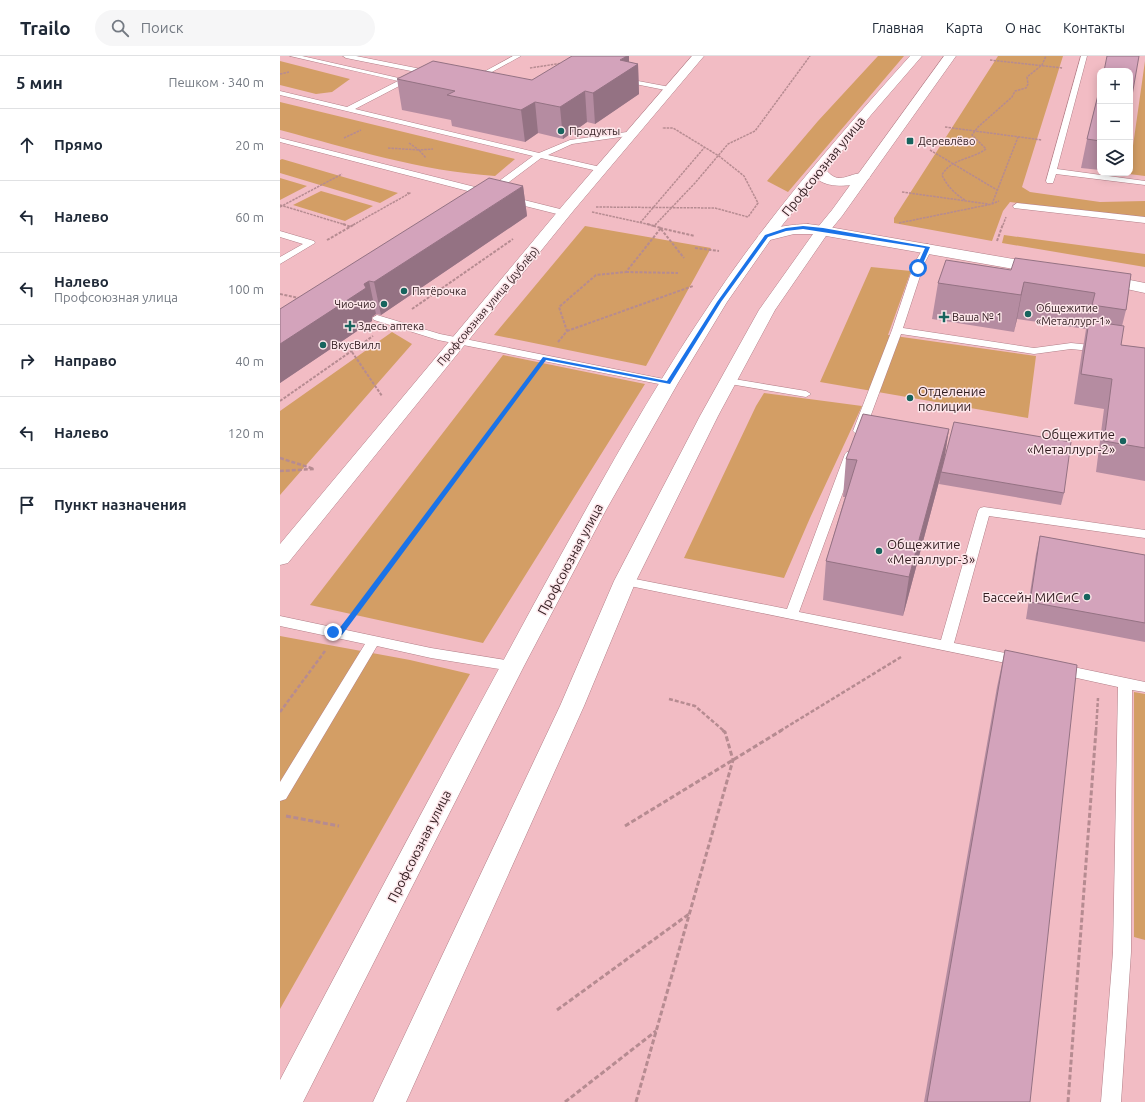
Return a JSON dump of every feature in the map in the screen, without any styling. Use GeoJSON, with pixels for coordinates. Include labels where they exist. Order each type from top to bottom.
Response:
{"type":"FeatureCollection","features":[{"type":"Feature","properties":{"kind":"main road","name":"Профсоюзная улица (дублёр)"},"geometry":{"type":"LineString","coordinates":[[280,558],[567,210],[698,56]]}},
{"type":"Feature","properties":{"kind":"main road","name":"Профсоюзная улица"},"geometry":{"type":"LineString","coordinates":[[286,1102],[512,666],[593,517],[669,383],[719,302],[766,236],[819,170],[916,56]]}},
{"type":"Feature","properties":{"kind":"main road"},"geometry":{"type":"LineString","coordinates":[[389,1102],[572,706],[625,581],[728,381],[767,310],[823,230],[838,213],[950,56]]}},
{"type":"Feature","properties":{"kind":"main road"},"geometry":{"type":"LineString","coordinates":[[819,170],[820,174],[824,178],[834,181],[847,182],[863,177]]}},
{"type":"Feature","properties":{"kind":"main road"},"geometry":{"type":"LineString","coordinates":[[766,236],[786,229],[803,228],[823,230],[928,247],[1053,271]]}},
{"type":"Feature","properties":{"kind":"main road"},"geometry":{"type":"LineString","coordinates":[[1084,276],[1145,288]]}},
{"type":"Feature","properties":{"kind":"lane"},"geometry":{"type":"LineString","coordinates":[[293,56],[405,81],[420,82]]}},
{"type":"Feature","properties":{"kind":"lane"},"geometry":{"type":"LineString","coordinates":[[346,56],[441,76]]}},
{"type":"Feature","properties":{"kind":"lane"},"geometry":{"type":"LineString","coordinates":[[464,78],[479,77],[518,56]]}},
{"type":"Feature","properties":{"kind":"lane"},"geometry":{"type":"LineString","coordinates":[[1050,181],[1084,56]]}},
{"type":"Feature","properties":{"kind":"lane"},"geometry":{"type":"LineString","coordinates":[[349,109],[423,72]]}},
{"type":"Feature","properties":{"kind":"lane"},"geometry":{"type":"LineString","coordinates":[[615,78],[670,89]]}},
{"type":"Feature","properties":{"kind":"lane"},"geometry":{"type":"LineString","coordinates":[[280,93],[538,156],[602,170]]}},
{"type":"Feature","properties":{"kind":"lane"},"geometry":{"type":"LineString","coordinates":[[480,200],[496,195],[538,156],[570,142],[636,129]]}},
{"type":"Feature","properties":{"kind":"lane"},"geometry":{"type":"LineString","coordinates":[[280,140],[496,195],[567,210]]}},
{"type":"Feature","properties":{"kind":"lane"},"geometry":{"type":"LineString","coordinates":[[1053,171],[1145,183]]}},
{"type":"Feature","properties":{"kind":"lane"},"geometry":{"type":"LineString","coordinates":[[1017,206],[1145,220]]}},
{"type":"Feature","properties":{"kind":"lane"},"geometry":{"type":"LineString","coordinates":[[280,234],[311,243]]}},
{"type":"Feature","properties":{"kind":"lane"},"geometry":{"type":"LineString","coordinates":[[280,261],[311,243]]}},
{"type":"Feature","properties":{"kind":"lane"},"geometry":{"type":"LineString","coordinates":[[791,615],[897,330],[919,264],[928,247]]}},
{"type":"Feature","properties":{"kind":"lane"},"geometry":{"type":"LineString","coordinates":[[377,318],[438,337],[669,383]]}},
{"type":"Feature","properties":{"kind":"lane"},"geometry":{"type":"LineString","coordinates":[[897,330],[1034,351],[1071,346],[1113,351]]}},
{"type":"Feature","properties":{"kind":"lane"},"geometry":{"type":"LineString","coordinates":[[728,381],[806,394]]}},
{"type":"Feature","properties":{"kind":"lane"},"geometry":{"type":"LineString","coordinates":[[946,645],[984,511],[1145,534]]}},
{"type":"Feature","properties":{"kind":"lane"},"geometry":{"type":"LineString","coordinates":[[625,581],[753,610],[791,615],[946,645],[1033,664]]}},
{"type":"Feature","properties":{"kind":"lane"},"geometry":{"type":"LineString","coordinates":[[280,621],[431,653],[512,666]]}},
{"type":"Feature","properties":{"kind":"lane"},"geometry":{"type":"LineString","coordinates":[[280,795],[374,640]]}},
{"type":"Feature","properties":{"kind":"lane"},"geometry":{"type":"LineString","coordinates":[[1048,667],[1145,687]]}},
{"type":"Feature","properties":{"kind":"lane"},"geometry":{"type":"LineString","coordinates":[[1111,1102],[1122,952],[1125,683]]}},
{"type":"Feature","properties":{"kind":"path"},"geometry":{"type":"LineString","coordinates":[[654,226],[719,156],[728,144],[755,131],[810,56]]}},
{"type":"Feature","properties":{"kind":"path"},"geometry":{"type":"LineString","coordinates":[[965,200],[957,196],[946,184],[942,175],[945,169],[968,156],[979,154],[986,149],[972,136],[975,131],[1012,97],[1015,91],[1026,88],[1027,77],[1042,66],[1046,56]]}},
{"type":"Feature","properties":{"kind":"path"},"geometry":{"type":"LineString","coordinates":[[990,60],[1081,69]]}},
{"type":"Feature","properties":{"kind":"path"},"geometry":{"type":"LineString","coordinates":[[530,68],[563,63]]}},
{"type":"Feature","properties":{"kind":"path"},"geometry":{"type":"LineString","coordinates":[[945,127],[1030,138]]}},
{"type":"Feature","properties":{"kind":"path"},"geometry":{"type":"LineString","coordinates":[[567,210],[654,207],[715,208],[748,217],[758,203],[744,176],[719,156],[673,128],[636,129]]}},
{"type":"Feature","properties":{"kind":"path"},"geometry":{"type":"LineString","coordinates":[[992,204],[1018,137]]}},
{"type":"Feature","properties":{"kind":"path"},"geometry":{"type":"LineString","coordinates":[[640,223],[704,148]]}},
{"type":"Feature","properties":{"kind":"path"},"geometry":{"type":"LineString","coordinates":[[930,150],[997,190]]}},
{"type":"Feature","properties":{"kind":"path"},"geometry":{"type":"LineString","coordinates":[[283,206],[342,174],[335,173]]}},
{"type":"Feature","properties":{"kind":"path"},"geometry":{"type":"LineString","coordinates":[[311,243],[330,239],[410,193],[402,191]]}},
{"type":"Feature","properties":{"kind":"path"},"geometry":{"type":"LineString","coordinates":[[902,192],[992,204]]}},
{"type":"Feature","properties":{"kind":"path"},"geometry":{"type":"LineString","coordinates":[[894,224],[992,204]]}},
{"type":"Feature","properties":{"kind":"path"},"geometry":{"type":"LineString","coordinates":[[280,206],[352,227]]}},
{"type":"Feature","properties":{"kind":"path"},"geometry":{"type":"LineString","coordinates":[[995,248],[1008,212],[1017,206]]}},
{"type":"Feature","properties":{"kind":"path"},"geometry":{"type":"LineString","coordinates":[[567,210],[640,223],[695,236]]}},
{"type":"Feature","properties":{"kind":"path"},"geometry":{"type":"LineString","coordinates":[[654,226],[661,228],[684,258]]}},
{"type":"Feature","properties":{"kind":"path"},"geometry":{"type":"LineString","coordinates":[[626,272],[661,228]]}},
{"type":"Feature","properties":{"kind":"path"},"geometry":{"type":"LineString","coordinates":[[280,401],[515,238]]}},
{"type":"Feature","properties":{"kind":"path"},"geometry":{"type":"LineString","coordinates":[[695,248],[719,251]]}},
{"type":"Feature","properties":{"kind":"path"},"geometry":{"type":"LineString","coordinates":[[566,331],[559,307],[576,291],[596,276],[626,272],[678,273]]}},
{"type":"Feature","properties":{"kind":"path"},"geometry":{"type":"LineString","coordinates":[[280,712],[566,331],[693,286]]}},
{"type":"Feature","properties":{"kind":"path"},"geometry":{"type":"LineString","coordinates":[[280,294],[302,298]]}},
{"type":"Feature","properties":{"kind":"path"},"geometry":{"type":"LineString","coordinates":[[352,352],[382,396]]}},
{"type":"Feature","properties":{"kind":"path"},"geometry":{"type":"LineString","coordinates":[[280,458],[314,469],[280,471]]}},
{"type":"Feature","properties":{"kind":"path"},"geometry":{"type":"LineString","coordinates":[[625,826],[926,642]]}},
{"type":"Feature","properties":{"kind":"path"},"geometry":{"type":"LineString","coordinates":[[1068,1102],[1099,677]]}},
{"type":"Feature","properties":{"kind":"path"},"geometry":{"type":"LineString","coordinates":[[636,1102],[733,760],[725,732],[695,706],[669,699]]}},
{"type":"Feature","properties":{"kind":"path"},"geometry":{"type":"LineString","coordinates":[[280,815],[339,826]]}},
{"type":"Feature","properties":{"kind":"path"},"geometry":{"type":"LineString","coordinates":[[557,1010],[690,913]]}},
{"type":"Feature","properties":{"kind":"path"},"geometry":{"type":"LineString","coordinates":[[566,1102],[656,1031]]}},
{"type":"Feature","properties":{"kind":"shaded area"},"geometry":{"type":"Polygon","coordinates":[[[878,56],[904,56],[788,192],[767,181],[818,121],[878,56]]]}},
{"type":"Feature","properties":{"kind":"shaded area"},"geometry":{"type":"Polygon","coordinates":[[[998,56],[1063,56],[1022,187],[1030,192],[1100,202],[1145,201],[1145,217],[1010,202],[1003,211],[992,241],[894,223],[894,218],[998,56]]]}},
{"type":"Feature","properties":{"kind":"shaded area"},"geometry":{"type":"Polygon","coordinates":[[[280,61],[350,79],[332,92],[316,94],[280,85],[280,61]]]}},
{"type":"Feature","properties":{"kind":"shaded area"},"geometry":{"type":"Polygon","coordinates":[[[1145,61],[1145,176],[1133,174],[1133,146],[1145,61]]]}},
{"type":"Feature","properties":{"kind":"shaded area"},"geometry":{"type":"Polygon","coordinates":[[[280,102],[515,159],[495,176],[440,169],[360,152],[280,130],[280,102]]]}},
{"type":"Feature","properties":{"kind":"shaded area"},"geometry":{"type":"Polygon","coordinates":[[[282,159],[398,193],[380,203],[280,173],[280,160],[282,159]]]}},
{"type":"Feature","properties":{"kind":"shaded area"},"geometry":{"type":"Polygon","coordinates":[[[280,178],[307,186],[280,200],[280,178]]]}},
{"type":"Feature","properties":{"kind":"shaded area"},"geometry":{"type":"Polygon","coordinates":[[[321,191],[373,206],[345,221],[293,205],[321,191]]]}},
{"type":"Feature","properties":{"kind":"shaded area"},"geometry":{"type":"Polygon","coordinates":[[[585,226],[711,248],[646,366],[494,335],[585,226]]]}},
{"type":"Feature","properties":{"kind":"shaded area"},"geometry":{"type":"Polygon","coordinates":[[[1004,235],[1145,254],[1145,267],[1002,243],[1004,235]]]}},
{"type":"Feature","properties":{"kind":"shaded area"},"geometry":{"type":"Polygon","coordinates":[[[871,267],[911,271],[888,335],[1036,356],[1028,418],[820,382],[871,267]]]}},
{"type":"Feature","properties":{"kind":"shaded area"},"geometry":{"type":"Polygon","coordinates":[[[392,332],[412,344],[280,495],[280,411],[392,332]]]}},
{"type":"Feature","properties":{"kind":"shaded area"},"geometry":{"type":"Polygon","coordinates":[[[503,355],[645,384],[483,643],[310,605],[503,355]]]}},
{"type":"Feature","properties":{"kind":"shaded area"},"geometry":{"type":"Polygon","coordinates":[[[764,393],[862,406],[784,578],[684,558],[756,406],[764,393]]]}},
{"type":"Feature","properties":{"kind":"shaded area"},"geometry":{"type":"Polygon","coordinates":[[[280,636],[410,660],[470,674],[280,1009],[280,636]]]}},
{"type":"Feature","properties":{"kind":"shaded area"},"geometry":{"type":"Polygon","coordinates":[[[1134,692],[1145,694],[1145,940],[1134,937],[1134,692]]]}},
{"type":"Feature","properties":{"kind":"building"},"geometry":{"type":"Polygon","coordinates":[[[572,56],[627,56],[620,60],[638,64],[593,93],[585,91],[560,107],[535,102],[521,110],[447,95],[455,91],[397,79],[433,61],[532,80],[572,56]]]}},
{"type":"Feature","properties":{"kind":"building"},"geometry":{"type":"Polygon","coordinates":[[[1107,56],[1139,56],[1133,90],[1133,68],[1105,68],[1107,56]]]}},
{"type":"Feature","properties":{"kind":"building"},"geometry":{"type":"Polygon","coordinates":[[[1097,99],[1097,141],[1087,139],[1097,99]]]}},
{"type":"Feature","properties":{"kind":"building"},"geometry":{"type":"Polygon","coordinates":[[[489,178],[523,186],[374,282],[369,281],[364,284],[366,288],[280,344],[280,309],[489,178]]]}},
{"type":"Feature","properties":{"kind":"building"},"geometry":{"type":"Polygon","coordinates":[[[1015,258],[1131,274],[1126,310],[1092,305],[1095,293],[1024,282],[1021,295],[938,283],[946,260],[1011,270],[1015,258]]]}},
{"type":"Feature","properties":{"kind":"building"},"geometry":{"type":"Polygon","coordinates":[[[1089,321],[1124,326],[1121,345],[1145,348],[1145,448],[1104,441],[1112,379],[1081,374],[1089,321]]]}},
{"type":"Feature","properties":{"kind":"building","name":"Общежитие «Металлург-3»"},"geometry":{"type":"Polygon","coordinates":[[[863,414],[949,429],[909,577],[826,561],[857,460],[846,459],[863,414]]]}},
{"type":"Feature","properties":{"kind":"building"},"geometry":{"type":"Polygon","coordinates":[[[954,422],[1071,442],[1064,493],[941,472],[954,422]]]}},
{"type":"Feature","properties":{"kind":"building","name":"Бассейн МИСиС"},"geometry":{"type":"Polygon","coordinates":[[[1040,536],[1145,555],[1145,623],[1030,602],[1040,536]]]}},
{"type":"Feature","properties":{"kind":"building"},"geometry":{"type":"Polygon","coordinates":[[[1005,650],[1077,665],[1030,1102],[927,1102],[1005,650]]]}},
{"type":"Feature","properties":{"kind":"place","name":"Продукты"},"geometry":{"type":"Point","coordinates":[561,131]}},
{"type":"Feature","properties":{"kind":"place","name":"Деревлёво"},"geometry":{"type":"Point","coordinates":[910,141]}},
{"type":"Feature","properties":{"kind":"place","name":"Пятёрочка"},"geometry":{"type":"Point","coordinates":[404,291]}},
{"type":"Feature","properties":{"kind":"place","name":"Чио-чио"},"geometry":{"type":"Point","coordinates":[384,304]}},
{"type":"Feature","properties":{"kind":"place","name":"Общежитие «Металлург-1»"},"geometry":{"type":"Point","coordinates":[1028,314]}},
{"type":"Feature","properties":{"kind":"place","name":"Ваша № 1"},"geometry":{"type":"Point","coordinates":[944,317]}},
{"type":"Feature","properties":{"kind":"place","name":"Здесь аптека"},"geometry":{"type":"Point","coordinates":[350,326]}},
{"type":"Feature","properties":{"kind":"place","name":"ВкусВилл"},"geometry":{"type":"Point","coordinates":[323,345]}},
{"type":"Feature","properties":{"kind":"place","name":"Отделение полиции"},"geometry":{"type":"Point","coordinates":[910,398]}},
{"type":"Feature","properties":{"kind":"place","name":"Общежитие «Металлург-2»"},"geometry":{"type":"Point","coordinates":[1123,441]}},
{"type":"Feature","properties":{"kind":"place","name":"Общежитие «Металлург-3»"},"geometry":{"type":"Point","coordinates":[879,551]}},
{"type":"Feature","properties":{"kind":"place","name":"Бассейн МИСиС"},"geometry":{"type":"Point","coordinates":[1087,597]}},
{"type":"Feature","properties":{"kind":"route"},"geometry":{"type":"LineString","coordinates":[[333,632],[339,633],[351,618],[545,358],[669,383],[719,302],[766,236],[786,229],[803,228],[823,230],[928,247],[918,268]]}}]}
